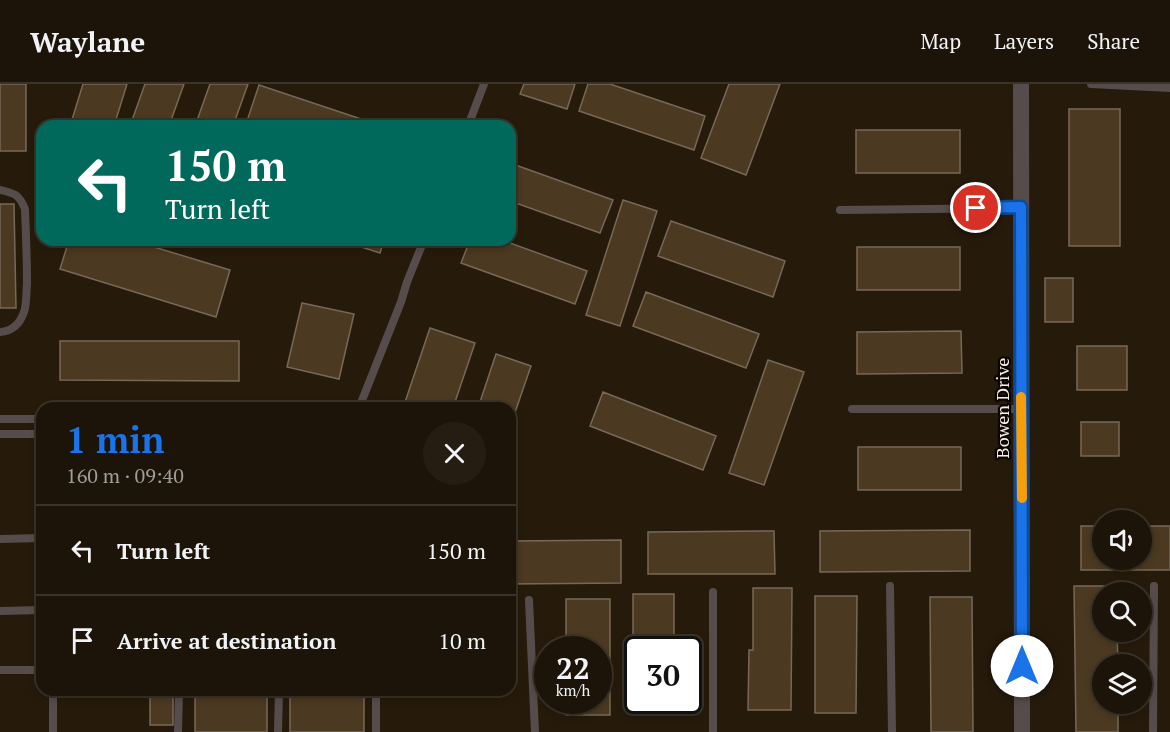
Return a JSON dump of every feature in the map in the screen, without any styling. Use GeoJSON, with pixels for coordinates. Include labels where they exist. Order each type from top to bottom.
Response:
{"type":"FeatureCollection","features":[{"type":"Feature","properties":{"kind":"street","name":"Bowen Drive"},"geometry":{"type":"LineString","coordinates":[[1021,84],[1022,732]]}},
{"type":"Feature","properties":{"kind":"lane"},"geometry":{"type":"LineString","coordinates":[[470,120],[484,84]]}},
{"type":"Feature","properties":{"kind":"lane"},"geometry":{"type":"LineString","coordinates":[[1091,84],[1170,87]]}},
{"type":"Feature","properties":{"kind":"lane"},"geometry":{"type":"LineString","coordinates":[[0,190],[14,194],[25,208],[27,276],[24,312],[11,330],[0,332]]}},
{"type":"Feature","properties":{"kind":"lane"},"geometry":{"type":"LineString","coordinates":[[840,210],[1021,207]]}},
{"type":"Feature","properties":{"kind":"lane"},"geometry":{"type":"LineString","coordinates":[[360,402],[422,246]]}},
{"type":"Feature","properties":{"kind":"lane"},"geometry":{"type":"LineString","coordinates":[[852,409],[1021,409]]}},
{"type":"Feature","properties":{"kind":"lane"},"geometry":{"type":"LineString","coordinates":[[0,419],[36,419]]}},
{"type":"Feature","properties":{"kind":"lane"},"geometry":{"type":"LineString","coordinates":[[0,434],[36,434]]}},
{"type":"Feature","properties":{"kind":"lane"},"geometry":{"type":"LineString","coordinates":[[0,539],[36,538]]}},
{"type":"Feature","properties":{"kind":"lane"},"geometry":{"type":"LineString","coordinates":[[890,586],[892,732]]}},
{"type":"Feature","properties":{"kind":"lane"},"geometry":{"type":"LineString","coordinates":[[1153,732],[1154,586]]}},
{"type":"Feature","properties":{"kind":"lane"},"geometry":{"type":"LineString","coordinates":[[713,592],[713,732]]}},
{"type":"Feature","properties":{"kind":"lane"},"geometry":{"type":"LineString","coordinates":[[530,600],[535,732]]}},
{"type":"Feature","properties":{"kind":"lane"},"geometry":{"type":"LineString","coordinates":[[0,611],[36,610]]}},
{"type":"Feature","properties":{"kind":"lane"},"geometry":{"type":"LineString","coordinates":[[0,670],[36,670]]}},
{"type":"Feature","properties":{"kind":"lane"},"geometry":{"type":"LineString","coordinates":[[53,696],[53,732]]}},
{"type":"Feature","properties":{"kind":"lane"},"geometry":{"type":"LineString","coordinates":[[178,732],[179,696]]}},
{"type":"Feature","properties":{"kind":"lane"},"geometry":{"type":"LineString","coordinates":[[278,732],[279,696]]}},
{"type":"Feature","properties":{"kind":"lane"},"geometry":{"type":"LineString","coordinates":[[376,696],[376,732]]}},
{"type":"Feature","properties":{"kind":"building"},"geometry":{"type":"Polygon","coordinates":[[[0,84],[26,84],[26,151],[0,151],[0,84]]]}},
{"type":"Feature","properties":{"kind":"building"},"geometry":{"type":"Polygon","coordinates":[[[83,84],[127,84],[116,120],[72,120],[83,84]]]}},
{"type":"Feature","properties":{"kind":"building"},"geometry":{"type":"Polygon","coordinates":[[[145,84],[184,84],[171,120],[132,120],[145,84]]]}},
{"type":"Feature","properties":{"kind":"building"},"geometry":{"type":"Polygon","coordinates":[[[210,84],[248,84],[235,120],[197,120],[210,84]]]}},
{"type":"Feature","properties":{"kind":"building"},"geometry":{"type":"Polygon","coordinates":[[[524,84],[575,84],[567,109],[520,94],[524,84]]]}},
{"type":"Feature","properties":{"kind":"building"},"geometry":{"type":"Polygon","coordinates":[[[588,84],[610,84],[705,116],[694,150],[579,111],[588,84]]]}},
{"type":"Feature","properties":{"kind":"building"},"geometry":{"type":"Polygon","coordinates":[[[729,84],[780,84],[746,175],[701,158],[729,84]]]}},
{"type":"Feature","properties":{"kind":"building"},"geometry":{"type":"Polygon","coordinates":[[[259,85],[364,120],[247,120],[259,85]]]}},
{"type":"Feature","properties":{"kind":"building"},"geometry":{"type":"Polygon","coordinates":[[[1069,109],[1120,109],[1120,246],[1069,246],[1069,109]]]}},
{"type":"Feature","properties":{"kind":"building"},"geometry":{"type":"Polygon","coordinates":[[[856,130],[960,130],[960,173],[856,173],[856,130]]]}},
{"type":"Feature","properties":{"kind":"building"},"geometry":{"type":"Polygon","coordinates":[[[516,165],[613,200],[600,233],[516,203],[516,165]]]}},
{"type":"Feature","properties":{"kind":"building"},"geometry":{"type":"Polygon","coordinates":[[[623,200],[657,211],[620,326],[586,315],[623,200]]]}},
{"type":"Feature","properties":{"kind":"building"},"geometry":{"type":"Polygon","coordinates":[[[0,204],[14,204],[16,308],[0,308],[0,204]]]}},
{"type":"Feature","properties":{"kind":"building"},"geometry":{"type":"Polygon","coordinates":[[[671,221],[785,261],[773,297],[658,256],[671,221]]]}},
{"type":"Feature","properties":{"kind":"building"},"geometry":{"type":"Polygon","coordinates":[[[516,245],[587,271],[575,304],[461,263],[468,246],[516,245]]]}},
{"type":"Feature","properties":{"kind":"building"},"geometry":{"type":"Polygon","coordinates":[[[67,246],[151,246],[230,270],[216,317],[60,269],[67,246]]]}},
{"type":"Feature","properties":{"kind":"building"},"geometry":{"type":"Polygon","coordinates":[[[358,246],[382,246],[380,253],[358,246]]]}},
{"type":"Feature","properties":{"kind":"building"},"geometry":{"type":"Polygon","coordinates":[[[857,247],[960,247],[960,290],[857,290],[857,247]]]}},
{"type":"Feature","properties":{"kind":"building"},"geometry":{"type":"Polygon","coordinates":[[[1045,278],[1073,278],[1073,322],[1045,322],[1045,278]]]}},
{"type":"Feature","properties":{"kind":"building"},"geometry":{"type":"Polygon","coordinates":[[[646,292],[759,334],[746,368],[633,326],[646,292]]]}},
{"type":"Feature","properties":{"kind":"building"},"geometry":{"type":"Polygon","coordinates":[[[302,303],[354,314],[339,379],[287,367],[302,303]]]}},
{"type":"Feature","properties":{"kind":"building"},"geometry":{"type":"Polygon","coordinates":[[[430,328],[475,343],[455,402],[405,402],[430,328]]]}},
{"type":"Feature","properties":{"kind":"building"},"geometry":{"type":"Polygon","coordinates":[[[961,331],[962,373],[857,374],[857,332],[961,331]]]}},
{"type":"Feature","properties":{"kind":"building"},"geometry":{"type":"Polygon","coordinates":[[[60,341],[239,341],[239,381],[60,380],[60,341]]]}},
{"type":"Feature","properties":{"kind":"building"},"geometry":{"type":"Polygon","coordinates":[[[1077,346],[1127,346],[1127,390],[1077,390],[1077,346]]]}},
{"type":"Feature","properties":{"kind":"building"},"geometry":{"type":"Polygon","coordinates":[[[496,354],[531,366],[516,410],[516,402],[480,402],[496,354]]]}},
{"type":"Feature","properties":{"kind":"building"},"geometry":{"type":"Polygon","coordinates":[[[768,360],[804,372],[764,485],[729,473],[768,360]]]}},
{"type":"Feature","properties":{"kind":"building"},"geometry":{"type":"Polygon","coordinates":[[[603,392],[716,436],[703,470],[590,426],[603,392]]]}},
{"type":"Feature","properties":{"kind":"building"},"geometry":{"type":"Polygon","coordinates":[[[1081,422],[1119,422],[1119,456],[1081,456],[1081,422]]]}},
{"type":"Feature","properties":{"kind":"building"},"geometry":{"type":"Polygon","coordinates":[[[858,447],[961,447],[961,490],[858,490],[858,447]]]}},
{"type":"Feature","properties":{"kind":"building"},"geometry":{"type":"Polygon","coordinates":[[[1081,526],[1092,526],[1092,570],[1081,570],[1081,526]]]}},
{"type":"Feature","properties":{"kind":"building"},"geometry":{"type":"Polygon","coordinates":[[[1152,526],[1170,526],[1170,570],[1152,570],[1152,526]]]}},
{"type":"Feature","properties":{"kind":"building"},"geometry":{"type":"Polygon","coordinates":[[[970,530],[970,571],[820,572],[820,531],[970,530]]]}},
{"type":"Feature","properties":{"kind":"building"},"geometry":{"type":"Polygon","coordinates":[[[774,531],[775,574],[648,574],[648,532],[774,531]]]}},
{"type":"Feature","properties":{"kind":"building"},"geometry":{"type":"Polygon","coordinates":[[[621,540],[621,583],[516,584],[516,541],[621,540]]]}},
{"type":"Feature","properties":{"kind":"building"},"geometry":{"type":"Polygon","coordinates":[[[1074,586],[1092,586],[1092,642],[1117,642],[1118,654],[1092,654],[1092,714],[1118,714],[1118,732],[1076,732],[1074,586]]]}},
{"type":"Feature","properties":{"kind":"building"},"geometry":{"type":"Polygon","coordinates":[[[753,588],[792,588],[791,710],[748,710],[749,650],[753,650],[753,588]]]}},
{"type":"Feature","properties":{"kind":"building"},"geometry":{"type":"Polygon","coordinates":[[[633,594],[674,594],[674,636],[633,636],[633,594]]]}},
{"type":"Feature","properties":{"kind":"building"},"geometry":{"type":"Polygon","coordinates":[[[815,596],[857,596],[856,713],[815,713],[815,596]]]}},
{"type":"Feature","properties":{"kind":"building"},"geometry":{"type":"Polygon","coordinates":[[[930,597],[972,597],[973,732],[931,732],[930,597]]]}},
{"type":"Feature","properties":{"kind":"building"},"geometry":{"type":"Polygon","coordinates":[[[566,599],[610,599],[610,636],[566,636],[566,599]]]}},
{"type":"Feature","properties":{"kind":"building"},"geometry":{"type":"Polygon","coordinates":[[[150,696],[173,696],[173,725],[150,725],[150,696]]]}},
{"type":"Feature","properties":{"kind":"building"},"geometry":{"type":"Polygon","coordinates":[[[195,696],[267,696],[267,732],[195,732],[195,696]]]}},
{"type":"Feature","properties":{"kind":"building"},"geometry":{"type":"Polygon","coordinates":[[[290,696],[364,696],[364,732],[290,732],[290,696]]]}},
{"type":"Feature","properties":{"kind":"building"},"geometry":{"type":"Polygon","coordinates":[[[566,714],[610,714],[610,715],[566,714]]]}},
{"type":"Feature","properties":{"kind":"slow traffic"},"geometry":{"type":"LineString","coordinates":[[1021,397],[1022,498]]}},
{"type":"Feature","properties":{"kind":"route"},"geometry":{"type":"LineString","coordinates":[[976,208],[1021,207],[1022,666]]}}]}
